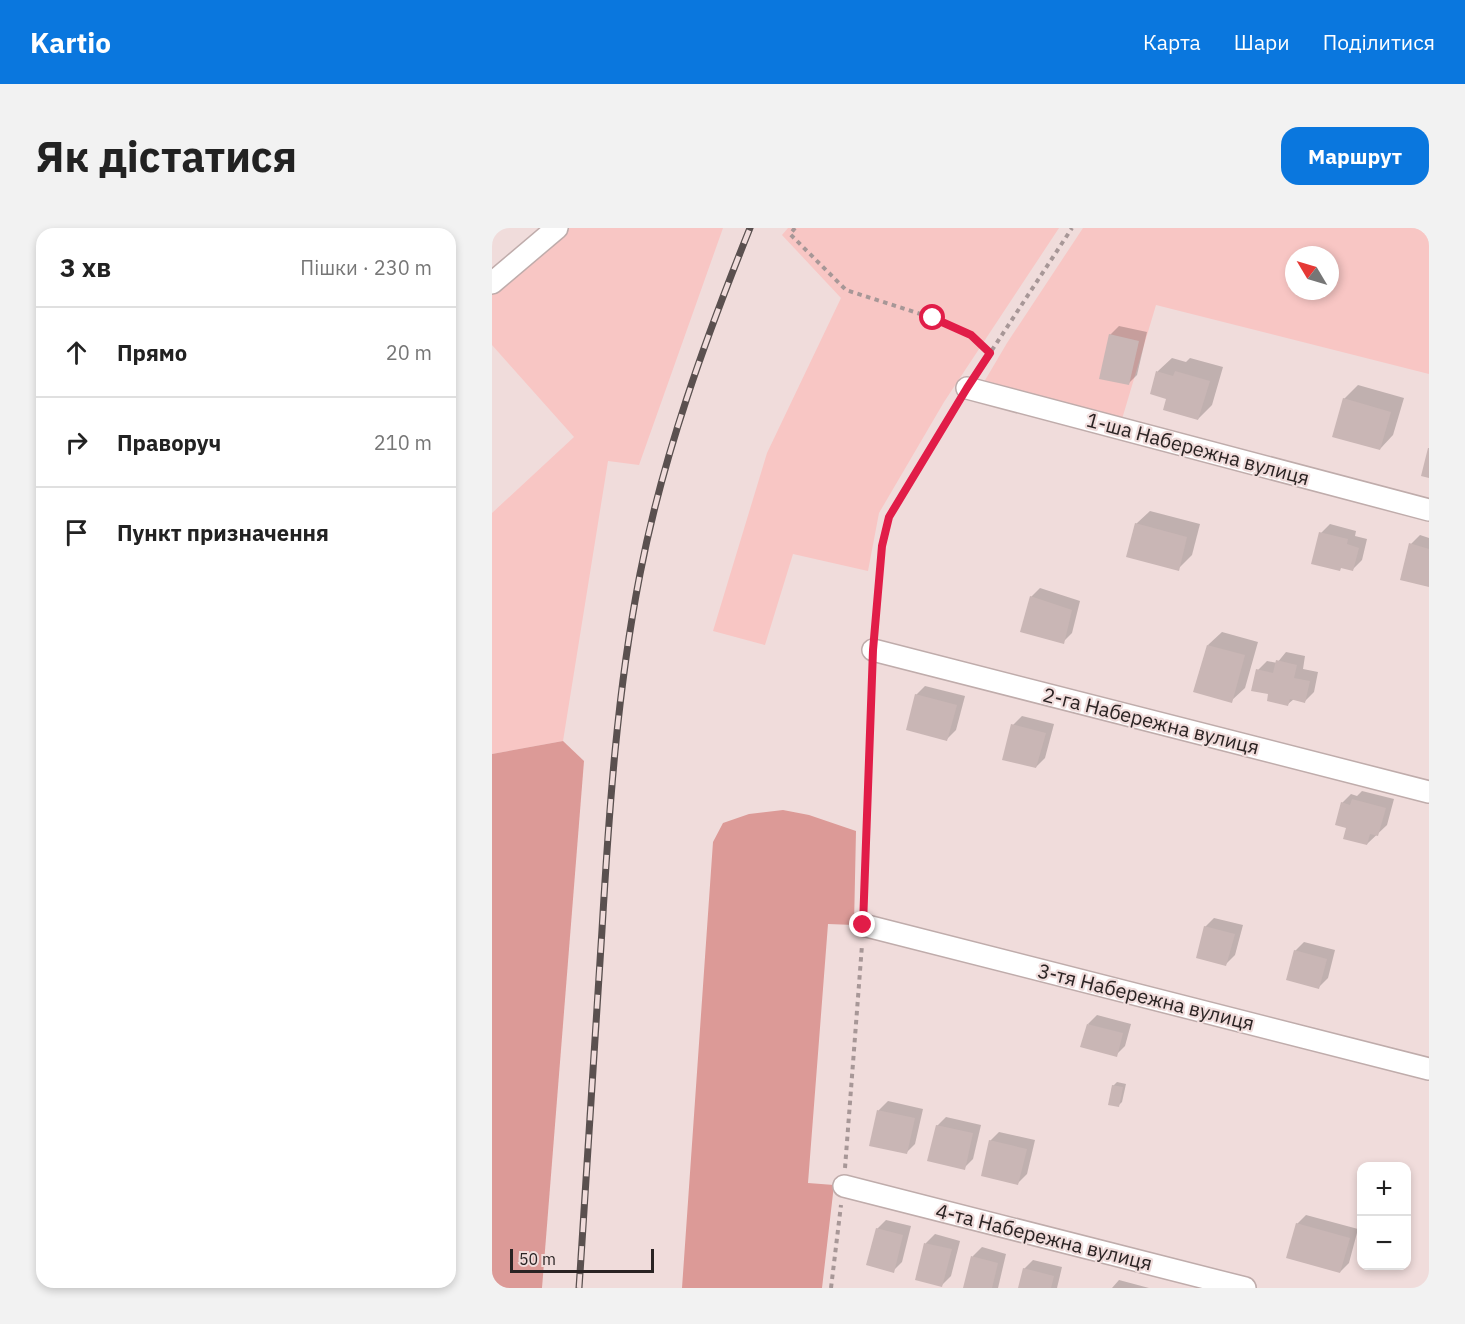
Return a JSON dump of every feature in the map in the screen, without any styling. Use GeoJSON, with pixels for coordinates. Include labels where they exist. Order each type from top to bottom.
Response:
{"type":"FeatureCollection","features":[{"type":"Feature","properties":{"kind":"street"},"geometry":{"type":"LineString","coordinates":[[492,283],[557,228]]}},
{"type":"Feature","properties":{"kind":"street","name":"1-ша Набережна вулиця"},"geometry":{"type":"LineString","coordinates":[[967,388],[1429,510]]}},
{"type":"Feature","properties":{"kind":"street","name":"2-га Набережна вулиця"},"geometry":{"type":"LineString","coordinates":[[873,650],[1429,792]]}},
{"type":"Feature","properties":{"kind":"street","name":"3-тя Набережна вулиця"},"geometry":{"type":"LineString","coordinates":[[863,925],[1429,1069]]}},
{"type":"Feature","properties":{"kind":"street","name":"4-та Набережна вулиця"},"geometry":{"type":"LineString","coordinates":[[844,1186],[1245,1288]]}},
{"type":"Feature","properties":{"kind":"path"},"geometry":{"type":"LineString","coordinates":[[795,228],[790,234],[846,290],[933,318],[971,335],[990,353]]}},
{"type":"Feature","properties":{"kind":"path"},"geometry":{"type":"LineString","coordinates":[[831,1288],[844,1186],[863,925],[873,650],[882,546],[889,517],[967,388],[1072,228]]}},
{"type":"Feature","properties":{"kind":"shaded area"},"geometry":{"type":"Polygon","coordinates":[[[569,228],[723,228],[639,465],[608,461],[563,741],[492,754],[492,513],[574,437],[492,345],[492,293],[569,228]]]}},
{"type":"Feature","properties":{"kind":"shaded area"},"geometry":{"type":"Polygon","coordinates":[[[788,228],[1059,228],[944,402],[879,513],[868,571],[793,554],[765,645],[713,631],[767,453],[841,298],[782,235],[788,228]]]}},
{"type":"Feature","properties":{"kind":"shaded area"},"geometry":{"type":"Polygon","coordinates":[[[1083,228],[1429,228],[1429,374],[1156,305],[1122,419],[984,382],[1083,228]]]}},
{"type":"Feature","properties":{"kind":"shaded area"},"geometry":{"type":"Polygon","coordinates":[[[563,741],[584,761],[542,1288],[492,1288],[492,754],[563,741]]]}},
{"type":"Feature","properties":{"kind":"shaded area"},"geometry":{"type":"Polygon","coordinates":[[[783,810],[809,815],[856,831],[854,925],[828,924],[808,1183],[834,1185],[822,1288],[682,1288],[713,842],[723,823],[749,814],[783,810]]]}},
{"type":"Feature","properties":{"kind":"building"},"geometry":{"type":"Polygon","coordinates":[[[1109,334],[1139,341],[1129,385],[1099,379],[1109,334]]]}},
{"type":"Feature","properties":{"kind":"building"},"geometry":{"type":"Polygon","coordinates":[[[1156,371],[1173,376],[1175,371],[1210,381],[1198,420],[1163,410],[1166,399],[1150,394],[1156,371]]]}},
{"type":"Feature","properties":{"kind":"building"},"geometry":{"type":"Polygon","coordinates":[[[1343,398],[1391,412],[1380,450],[1332,437],[1343,398]]]}},
{"type":"Feature","properties":{"kind":"building"},"geometry":{"type":"Polygon","coordinates":[[[1429,448],[1429,478],[1421,476],[1429,448]]]}},
{"type":"Feature","properties":{"kind":"building"},"geometry":{"type":"Polygon","coordinates":[[[1135,523],[1187,537],[1179,571],[1126,557],[1135,523]]]}},
{"type":"Feature","properties":{"kind":"building"},"geometry":{"type":"Polygon","coordinates":[[[1319,532],[1348,539],[1347,544],[1359,548],[1353,571],[1341,568],[1340,571],[1311,564],[1319,532]]]}},
{"type":"Feature","properties":{"kind":"building"},"geometry":{"type":"Polygon","coordinates":[[[1409,543],[1429,549],[1429,587],[1400,580],[1409,543]]]}},
{"type":"Feature","properties":{"kind":"building"},"geometry":{"type":"Polygon","coordinates":[[[1030,596],[1072,610],[1064,644],[1020,632],[1030,596]]]}},
{"type":"Feature","properties":{"kind":"building"},"geometry":{"type":"Polygon","coordinates":[[[1207,645],[1245,655],[1232,703],[1193,692],[1207,645]]]}},
{"type":"Feature","properties":{"kind":"building"},"geometry":{"type":"Polygon","coordinates":[[[1276,660],[1297,665],[1294,678],[1310,681],[1305,703],[1290,699],[1288,706],[1267,701],[1268,694],[1251,691],[1256,669],[1273,673],[1276,660]]]}},
{"type":"Feature","properties":{"kind":"building"},"geometry":{"type":"Polygon","coordinates":[[[915,694],[957,705],[947,741],[906,730],[915,694]]]}},
{"type":"Feature","properties":{"kind":"building"},"geometry":{"type":"Polygon","coordinates":[[[1011,724],[1046,733],[1036,768],[1002,760],[1011,724]]]}},
{"type":"Feature","properties":{"kind":"building"},"geometry":{"type":"Polygon","coordinates":[[[1352,799],[1386,808],[1378,836],[1370,834],[1367,845],[1343,839],[1346,828],[1335,825],[1341,802],[1350,805],[1352,799]]]}},
{"type":"Feature","properties":{"kind":"building"},"geometry":{"type":"Polygon","coordinates":[[[1204,926],[1235,934],[1226,966],[1196,958],[1204,926]]]}},
{"type":"Feature","properties":{"kind":"building"},"geometry":{"type":"Polygon","coordinates":[[[1294,950],[1327,959],[1319,989],[1286,980],[1294,950]]]}},
{"type":"Feature","properties":{"kind":"building"},"geometry":{"type":"Polygon","coordinates":[[[1087,1024],[1123,1033],[1117,1057],[1080,1047],[1087,1024]]]}},
{"type":"Feature","properties":{"kind":"building"},"geometry":{"type":"Polygon","coordinates":[[[1112,1085],[1123,1087],[1119,1107],[1108,1105],[1112,1085]]]}},
{"type":"Feature","properties":{"kind":"building"},"geometry":{"type":"Polygon","coordinates":[[[877,1110],[915,1118],[907,1154],[869,1146],[877,1110]]]}},
{"type":"Feature","properties":{"kind":"building"},"geometry":{"type":"Polygon","coordinates":[[[936,1125],[973,1133],[965,1170],[927,1161],[936,1125]]]}},
{"type":"Feature","properties":{"kind":"building"},"geometry":{"type":"Polygon","coordinates":[[[989,1140],[1027,1149],[1018,1185],[981,1176],[989,1140]]]}},
{"type":"Feature","properties":{"kind":"building"},"geometry":{"type":"Polygon","coordinates":[[[1296,1223],[1350,1238],[1340,1273],[1286,1258],[1296,1223]]]}},
{"type":"Feature","properties":{"kind":"building"},"geometry":{"type":"Polygon","coordinates":[[[876,1228],[903,1235],[894,1273],[866,1265],[876,1228]]]}},
{"type":"Feature","properties":{"kind":"building"},"geometry":{"type":"Polygon","coordinates":[[[924,1243],[952,1249],[942,1287],[915,1280],[924,1243]]]}},
{"type":"Feature","properties":{"kind":"building"},"geometry":{"type":"Polygon","coordinates":[[[971,1256],[998,1263],[992,1288],[963,1288],[971,1256]]]}},
{"type":"Feature","properties":{"kind":"building"},"geometry":{"type":"Polygon","coordinates":[[[1023,1268],[1054,1276],[1051,1288],[1018,1288],[1023,1268]]]}},
{"type":"Feature","properties":{"kind":"railway"},"geometry":{"type":"LineString","coordinates":[[579,1288],[611,796],[632,618],[649,530],[673,442],[701,355],[750,228]]}},
{"type":"Feature","properties":{"kind":"route"},"geometry":{"type":"LineString","coordinates":[[863,925],[873,650],[882,546],[889,517],[990,353],[971,335],[933,318]]}}]}
